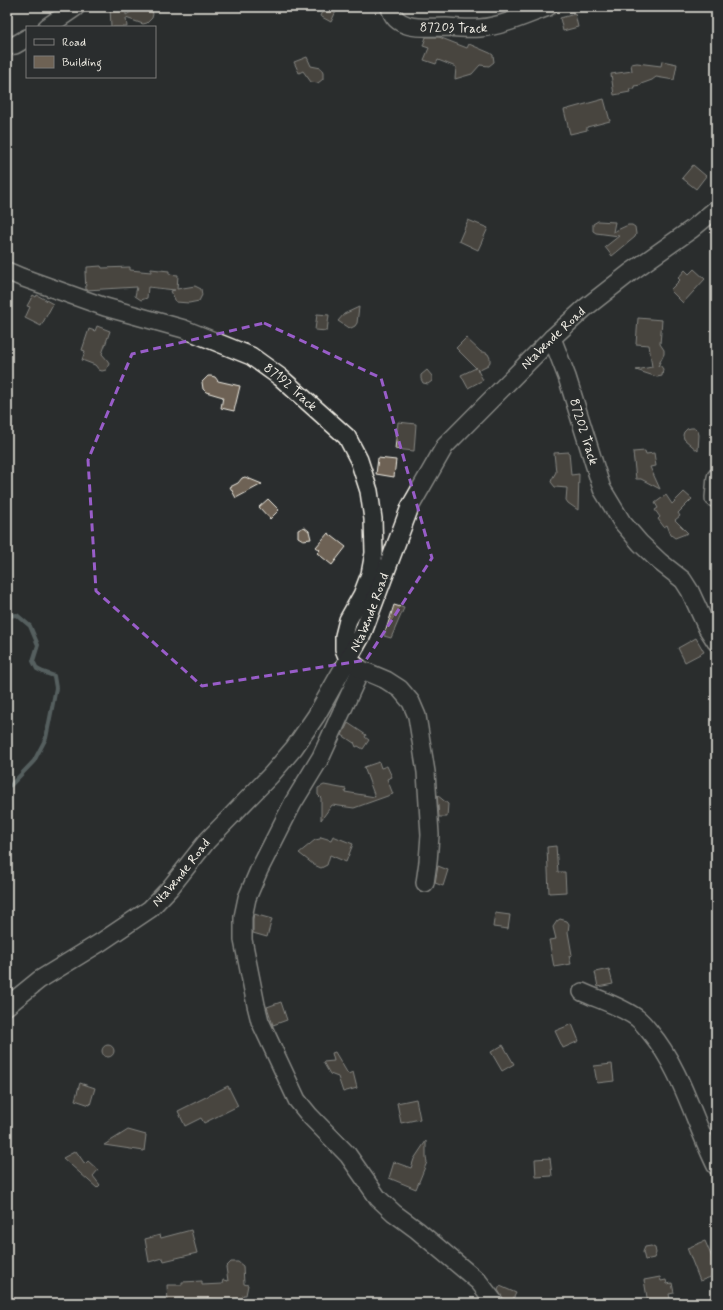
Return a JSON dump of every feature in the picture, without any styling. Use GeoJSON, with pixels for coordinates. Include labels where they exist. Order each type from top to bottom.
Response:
{"type":"FeatureCollection","features":[{"type":"Feature","properties":{"kind":"street"},"geometry":{"type":"LineString","coordinates":[[48,26],[76,7]]}},
{"type":"Feature","properties":{"kind":"street","name":"87203 Track"},"geometry":{"type":"LineString","coordinates":[[390,7],[395,17],[408,26],[422,28],[480,28],[503,23],[548,7]]}},
{"type":"Feature","properties":{"kind":"street"},"geometry":{"type":"LineString","coordinates":[[7,46],[26,38]]}},
{"type":"Feature","properties":{"kind":"street","name":"Ntabende Road"},"geometry":{"type":"LineString","coordinates":[[7,1006],[39,980],[125,927],[150,909],[165,893],[207,841],[294,748],[354,664],[362,635],[410,507],[445,446],[552,338],[585,308],[716,209]]}},
{"type":"Feature","properties":{"kind":"street","name":"87192 Track"},"geometry":{"type":"LineString","coordinates":[[7,271],[105,307],[184,329],[251,356],[280,377],[347,436],[359,460],[369,491],[374,539],[374,553],[370,574],[362,595],[348,620],[344,636],[344,649],[354,664]]}},
{"type":"Feature","properties":{"kind":"street","name":"87202 Track"},"geometry":{"type":"LineString","coordinates":[[552,338],[567,377],[602,490],[622,522],[640,543],[660,562],[684,580],[707,628],[716,642]]}},
{"type":"Feature","properties":{"kind":"street"},"geometry":{"type":"LineString","coordinates":[[714,498],[716,477]]}},
{"type":"Feature","properties":{"kind":"street"},"geometry":{"type":"LineString","coordinates":[[425,883],[430,835],[426,772],[417,716],[411,702],[400,689],[386,680],[354,664],[349,697],[321,757],[290,810],[259,870],[247,898],[242,917],[243,940],[256,1005],[260,1021],[297,1100],[310,1116],[348,1155],[378,1198],[394,1213],[417,1230],[479,1282],[495,1303]]}},
{"type":"Feature","properties":{"kind":"street"},"geometry":{"type":"LineString","coordinates":[[582,992],[626,1011],[638,1019],[660,1043],[685,1093],[716,1166]]}},
{"type":"Feature","properties":{"kind":"highlighted area"},"geometry":{"type":"Polygon","coordinates":[[[264,323],[381,378],[432,558],[366,660],[202,686],[96,591],[88,460],[132,354],[264,323]]]}},
{"type":"Feature","properties":{"kind":"building"},"geometry":{"type":"Polygon","coordinates":[[[110,7],[126,7],[126,15],[139,7],[150,7],[153,14],[152,18],[147,23],[143,24],[126,18],[127,26],[111,26],[110,7]]]}},
{"type":"Feature","properties":{"kind":"building"},"geometry":{"type":"Polygon","coordinates":[[[324,7],[338,7],[331,22],[320,16],[324,7]]]}},
{"type":"Feature","properties":{"kind":"building"},"geometry":{"type":"Polygon","coordinates":[[[575,14],[578,27],[563,31],[560,18],[575,14]]]}},
{"type":"Feature","properties":{"kind":"building"},"geometry":{"type":"Polygon","coordinates":[[[426,37],[439,37],[467,48],[469,44],[493,55],[494,62],[489,66],[480,65],[472,74],[455,79],[456,67],[438,60],[436,64],[424,60],[429,48],[423,46],[426,37]]]}},
{"type":"Feature","properties":{"kind":"building"},"geometry":{"type":"Polygon","coordinates":[[[307,57],[311,66],[321,68],[323,72],[323,79],[318,83],[311,82],[303,71],[299,73],[294,62],[307,57]]]}},
{"type":"Feature","properties":{"kind":"building"},"geometry":{"type":"Polygon","coordinates":[[[662,61],[677,64],[674,80],[656,77],[641,85],[634,86],[635,89],[629,89],[630,92],[614,95],[611,74],[632,71],[631,64],[637,63],[661,66],[662,61]]]}},
{"type":"Feature","properties":{"kind":"building"},"geometry":{"type":"Polygon","coordinates":[[[604,99],[610,121],[587,127],[587,130],[570,134],[564,110],[604,99]]]}},
{"type":"Feature","properties":{"kind":"building"},"geometry":{"type":"Polygon","coordinates":[[[693,165],[706,176],[696,189],[682,178],[693,165]]]}},
{"type":"Feature","properties":{"kind":"building"},"geometry":{"type":"Polygon","coordinates":[[[468,220],[488,228],[478,250],[459,241],[468,220]]]}},
{"type":"Feature","properties":{"kind":"building"},"geometry":{"type":"Polygon","coordinates":[[[598,221],[615,222],[613,232],[628,225],[632,225],[635,227],[635,237],[612,256],[605,247],[619,236],[596,233],[593,231],[593,224],[598,221]]]}},
{"type":"Feature","properties":{"kind":"building"},"geometry":{"type":"Polygon","coordinates":[[[101,266],[102,268],[130,267],[130,270],[151,272],[151,269],[169,271],[169,274],[178,275],[177,289],[195,286],[201,289],[202,295],[199,301],[189,303],[176,302],[171,291],[175,290],[148,287],[147,298],[141,300],[135,296],[137,287],[86,290],[85,272],[87,272],[87,267],[101,266]]]}},
{"type":"Feature","properties":{"kind":"building"},"geometry":{"type":"Polygon","coordinates":[[[694,269],[705,279],[683,303],[670,290],[680,280],[678,278],[685,270],[689,274],[694,269]]]}},
{"type":"Feature","properties":{"kind":"building"},"geometry":{"type":"Polygon","coordinates":[[[33,295],[36,297],[37,295],[53,304],[41,326],[25,318],[30,307],[27,306],[33,295]]]}},
{"type":"Feature","properties":{"kind":"building"},"geometry":{"type":"Polygon","coordinates":[[[359,307],[357,323],[355,326],[351,328],[347,327],[338,321],[344,314],[359,307]]]}},
{"type":"Feature","properties":{"kind":"building"},"geometry":{"type":"Polygon","coordinates":[[[317,314],[329,315],[327,331],[315,330],[317,314]]]}},
{"type":"Feature","properties":{"kind":"building"},"geometry":{"type":"Polygon","coordinates":[[[638,318],[662,320],[660,344],[664,350],[664,354],[658,366],[660,365],[663,369],[662,376],[657,377],[636,370],[652,367],[649,345],[636,344],[638,318]]]}},
{"type":"Feature","properties":{"kind":"building"},"geometry":{"type":"Polygon","coordinates":[[[97,326],[110,331],[102,354],[109,364],[106,370],[102,371],[95,365],[82,360],[85,351],[82,350],[89,329],[95,331],[97,326]]]}},
{"type":"Feature","properties":{"kind":"building"},"geometry":{"type":"Polygon","coordinates":[[[466,338],[481,352],[488,354],[490,358],[488,365],[478,370],[477,369],[483,380],[468,388],[461,375],[476,368],[456,348],[466,338]]]}},
{"type":"Feature","properties":{"kind":"building"},"geometry":{"type":"Polygon","coordinates":[[[427,370],[432,376],[432,381],[428,384],[423,383],[421,379],[421,375],[427,370]]]}},
{"type":"Feature","properties":{"kind":"building"},"geometry":{"type":"Polygon","coordinates":[[[208,376],[215,377],[218,381],[240,386],[234,411],[221,408],[223,397],[206,392],[203,389],[202,382],[208,376]]]}},
{"type":"Feature","properties":{"kind":"building"},"geometry":{"type":"Polygon","coordinates":[[[398,422],[416,424],[414,451],[395,449],[398,422]]]}},
{"type":"Feature","properties":{"kind":"building"},"geometry":{"type":"Polygon","coordinates":[[[691,428],[695,428],[698,431],[698,451],[684,439],[684,432],[691,428]]]}},
{"type":"Feature","properties":{"kind":"building"},"geometry":{"type":"Polygon","coordinates":[[[645,451],[646,454],[654,453],[656,466],[650,467],[660,489],[641,479],[636,479],[633,452],[645,451]]]}},
{"type":"Feature","properties":{"kind":"building"},"geometry":{"type":"Polygon","coordinates":[[[569,452],[571,475],[579,474],[578,510],[566,500],[567,488],[555,487],[551,482],[556,472],[554,453],[569,452]]]}},
{"type":"Feature","properties":{"kind":"building"},"geometry":{"type":"Polygon","coordinates":[[[378,458],[396,460],[394,477],[376,474],[378,458]]]}},
{"type":"Feature","properties":{"kind":"building"},"geometry":{"type":"Polygon","coordinates":[[[245,477],[262,484],[236,498],[230,487],[245,477]]]}},
{"type":"Feature","properties":{"kind":"building"},"geometry":{"type":"Polygon","coordinates":[[[684,492],[692,499],[678,513],[680,516],[675,520],[688,533],[675,538],[671,535],[667,525],[664,527],[658,519],[660,517],[655,510],[658,508],[655,503],[666,495],[672,504],[684,492]]]}},
{"type":"Feature","properties":{"kind":"building"},"geometry":{"type":"Polygon","coordinates":[[[268,499],[279,510],[270,519],[259,507],[268,499]]]}},
{"type":"Feature","properties":{"kind":"building"},"geometry":{"type":"Polygon","coordinates":[[[304,527],[309,531],[311,539],[303,540],[298,537],[298,530],[304,527]]]}},
{"type":"Feature","properties":{"kind":"building"},"geometry":{"type":"Polygon","coordinates":[[[328,533],[346,547],[332,565],[317,553],[320,550],[316,547],[328,533]]]}},
{"type":"Feature","properties":{"kind":"building"},"geometry":{"type":"Polygon","coordinates":[[[394,605],[404,608],[391,638],[384,636],[394,605]]]}},
{"type":"Feature","properties":{"kind":"building"},"geometry":{"type":"Polygon","coordinates":[[[696,638],[704,652],[685,662],[678,648],[696,638]]]}},
{"type":"Feature","properties":{"kind":"building"},"geometry":{"type":"Polygon","coordinates":[[[348,723],[366,735],[365,737],[369,740],[363,749],[358,746],[356,747],[354,742],[342,735],[348,723]]]}},
{"type":"Feature","properties":{"kind":"building"},"geometry":{"type":"Polygon","coordinates":[[[379,762],[381,768],[387,766],[392,777],[387,779],[393,794],[354,808],[332,805],[321,820],[321,798],[318,795],[318,788],[324,785],[346,789],[345,792],[375,797],[364,767],[379,762]]]}},
{"type":"Feature","properties":{"kind":"building"},"geometry":{"type":"Polygon","coordinates":[[[437,795],[448,804],[447,817],[439,817],[437,795]]]}},
{"type":"Feature","properties":{"kind":"building"},"geometry":{"type":"Polygon","coordinates":[[[333,836],[353,844],[346,862],[330,855],[327,865],[321,868],[314,865],[299,853],[321,837],[331,840],[333,836]]]}},
{"type":"Feature","properties":{"kind":"building"},"geometry":{"type":"Polygon","coordinates":[[[556,846],[558,872],[565,872],[566,892],[549,893],[547,847],[556,846]]]}},
{"type":"Feature","properties":{"kind":"building"},"geometry":{"type":"Polygon","coordinates":[[[438,866],[448,870],[443,886],[435,883],[438,866]]]}},
{"type":"Feature","properties":{"kind":"building"},"geometry":{"type":"Polygon","coordinates":[[[495,913],[510,915],[508,929],[493,927],[495,913]]]}},
{"type":"Feature","properties":{"kind":"building"},"geometry":{"type":"Polygon","coordinates":[[[254,914],[272,919],[267,937],[253,933],[254,914]]]}},
{"type":"Feature","properties":{"kind":"building"},"geometry":{"type":"Polygon","coordinates":[[[560,919],[567,921],[569,924],[568,932],[572,955],[569,956],[571,964],[554,967],[549,940],[556,939],[553,927],[560,919]]]}},
{"type":"Feature","properties":{"kind":"building"},"geometry":{"type":"Polygon","coordinates":[[[609,969],[613,984],[598,987],[595,972],[609,969]]]}},
{"type":"Feature","properties":{"kind":"building"},"geometry":{"type":"Polygon","coordinates":[[[281,1002],[287,1020],[273,1025],[267,1007],[281,1002]]]}},
{"type":"Feature","properties":{"kind":"building"},"geometry":{"type":"Polygon","coordinates":[[[572,1024],[579,1041],[563,1048],[555,1031],[572,1024]]]}},
{"type":"Feature","properties":{"kind":"building"},"geometry":{"type":"Polygon","coordinates":[[[110,1045],[113,1046],[113,1056],[106,1057],[103,1056],[102,1049],[103,1046],[110,1045]]]}},
{"type":"Feature","properties":{"kind":"building"},"geometry":{"type":"Polygon","coordinates":[[[503,1045],[514,1064],[502,1071],[491,1052],[503,1045]]]}},
{"type":"Feature","properties":{"kind":"building"},"geometry":{"type":"Polygon","coordinates":[[[335,1052],[348,1074],[353,1072],[357,1088],[343,1092],[338,1077],[330,1074],[323,1062],[334,1061],[332,1053],[335,1052]]]}},
{"type":"Feature","properties":{"kind":"building"},"geometry":{"type":"Polygon","coordinates":[[[612,1064],[614,1081],[597,1083],[594,1066],[612,1064]]]}},
{"type":"Feature","properties":{"kind":"building"},"geometry":{"type":"Polygon","coordinates":[[[80,1083],[95,1088],[90,1105],[75,1100],[80,1083]]]}},
{"type":"Feature","properties":{"kind":"building"},"geometry":{"type":"Polygon","coordinates":[[[228,1086],[238,1106],[204,1123],[201,1118],[185,1126],[178,1111],[228,1086]]]}},
{"type":"Feature","properties":{"kind":"building"},"geometry":{"type":"Polygon","coordinates":[[[416,1099],[420,1119],[401,1123],[397,1103],[416,1099]]]}},
{"type":"Feature","properties":{"kind":"building"},"geometry":{"type":"Polygon","coordinates":[[[128,1130],[146,1135],[144,1151],[104,1145],[128,1130]]]}},
{"type":"Feature","properties":{"kind":"building"},"geometry":{"type":"Polygon","coordinates":[[[426,1141],[427,1162],[416,1189],[389,1178],[394,1162],[411,1168],[414,1159],[426,1141]]]}},
{"type":"Feature","properties":{"kind":"building"},"geometry":{"type":"Polygon","coordinates":[[[76,1151],[85,1164],[88,1161],[98,1170],[93,1176],[100,1185],[97,1188],[63,1158],[76,1151]]]}},
{"type":"Feature","properties":{"kind":"building"},"geometry":{"type":"Polygon","coordinates":[[[550,1158],[552,1176],[536,1177],[535,1159],[550,1158]]]}},
{"type":"Feature","properties":{"kind":"building"},"geometry":{"type":"Polygon","coordinates":[[[191,1230],[197,1253],[164,1261],[163,1258],[149,1262],[145,1239],[160,1235],[161,1238],[191,1230]]]}},
{"type":"Feature","properties":{"kind":"building"},"geometry":{"type":"Polygon","coordinates":[[[705,1241],[716,1267],[716,1275],[700,1281],[687,1248],[705,1241]]]}},
{"type":"Feature","properties":{"kind":"building"},"geometry":{"type":"Polygon","coordinates":[[[651,1246],[655,1248],[656,1253],[654,1258],[645,1260],[643,1252],[645,1247],[651,1246]]]}},
{"type":"Feature","properties":{"kind":"building"},"geometry":{"type":"Polygon","coordinates":[[[231,1262],[238,1262],[243,1266],[244,1284],[248,1285],[246,1295],[243,1295],[243,1300],[235,1299],[235,1302],[207,1298],[207,1303],[168,1303],[167,1285],[182,1285],[182,1282],[202,1281],[202,1285],[222,1284],[223,1280],[228,1281],[226,1267],[231,1262]]]}},
{"type":"Feature","properties":{"kind":"building"},"geometry":{"type":"Polygon","coordinates":[[[660,1277],[661,1281],[666,1280],[667,1284],[672,1283],[674,1293],[669,1294],[671,1303],[648,1303],[644,1280],[660,1277]]]}},
{"type":"Feature","properties":{"kind":"building"},"geometry":{"type":"Polygon","coordinates":[[[500,1286],[516,1293],[511,1303],[504,1300],[498,1290],[500,1286]]]}},
{"type":"Feature","properties":{"kind":"waterway"},"geometry":{"type":"LineString","coordinates":[[7,616],[17,615],[30,626],[38,645],[33,661],[37,669],[54,676],[56,688],[46,738],[34,761],[11,785],[7,786]]}}]}
